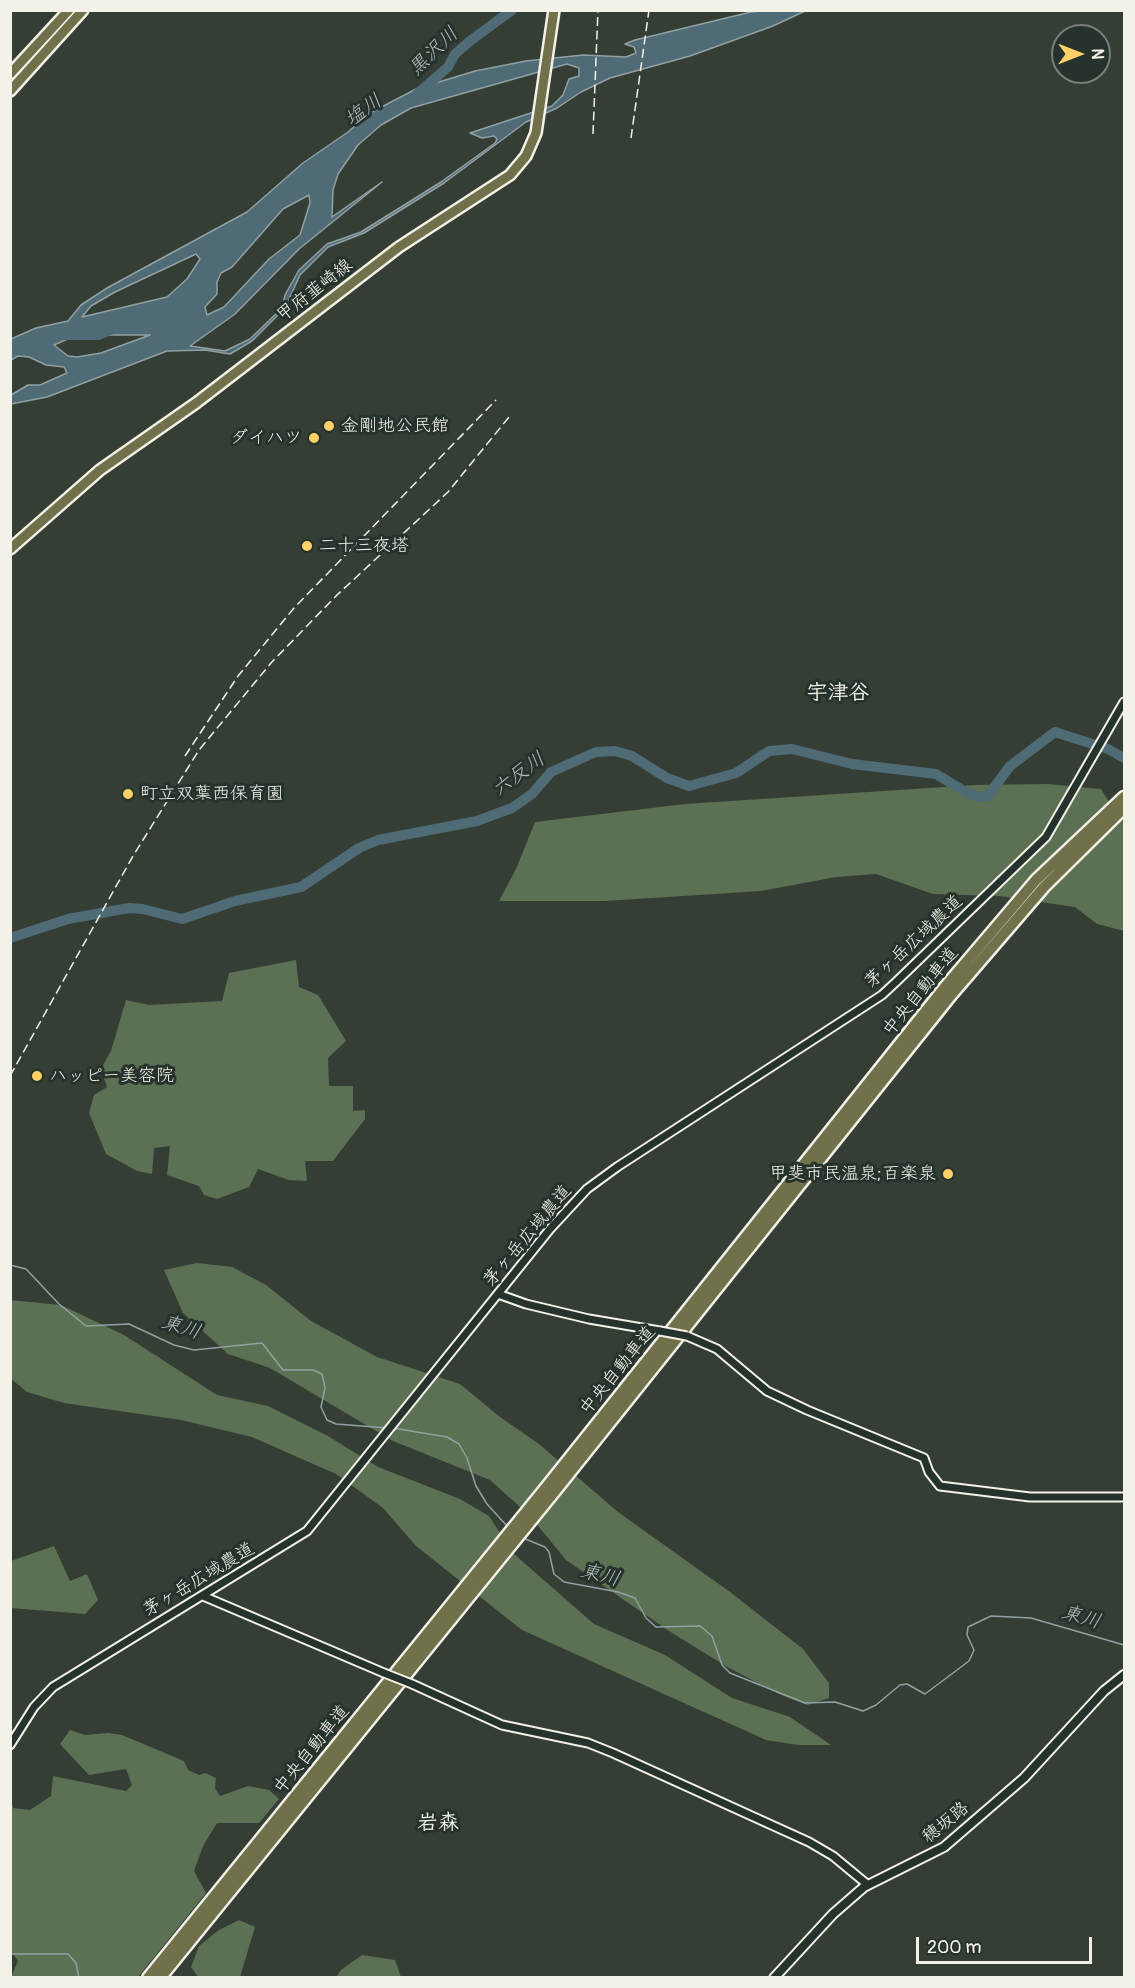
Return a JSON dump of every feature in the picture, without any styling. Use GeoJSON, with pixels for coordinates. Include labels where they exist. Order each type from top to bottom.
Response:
{"type":"FeatureCollection","features":[{"type":"Feature","properties":{"kind":"highway","name":"中央自動車道"},"geometry":{"type":"LineString","coordinates":[[156,1975],[552,1488],[945,987],[1036,880],[1106,818],[1125,797]]}},
{"type":"Feature","properties":{"kind":"highway","name":"中央自動車道"},"geometry":{"type":"LineString","coordinates":[[1106,818],[1125,808]]}},
{"type":"Feature","properties":{"kind":"main road"},"geometry":{"type":"LineString","coordinates":[[10,74],[69,10]]}},
{"type":"Feature","properties":{"kind":"main road"},"geometry":{"type":"LineString","coordinates":[[10,91],[83,10]]}},
{"type":"Feature","properties":{"kind":"main road","name":"甲府韮崎線"},"geometry":{"type":"LineString","coordinates":[[10,549],[111,462],[196,403],[399,247],[499,184],[520,165],[532,145],[539,122],[554,10]]}},
{"type":"Feature","properties":{"kind":"main road","name":"穂坂路"},"geometry":{"type":"LineString","coordinates":[[774,1977],[833,1914],[867,1885],[944,1847],[1024,1778],[1104,1691],[1125,1676]]}},
{"type":"Feature","properties":{"kind":"street","name":"茅ヶ岳広域農道"},"geometry":{"type":"LineString","coordinates":[[10,1745],[34,1707],[53,1687],[307,1531],[550,1229],[587,1189],[624,1162],[882,995],[1046,837],[1062,814],[1125,702]]}},
{"type":"Feature","properties":{"kind":"street"},"geometry":{"type":"LineString","coordinates":[[498,1294],[526,1304],[589,1319],[687,1336],[717,1349],[767,1391],[924,1458],[928,1472],[940,1486],[1030,1497],[1125,1497]]}},
{"type":"Feature","properties":{"kind":"street"},"geometry":{"type":"LineString","coordinates":[[202,1596],[412,1684],[502,1725],[588,1743],[614,1753],[809,1842],[833,1856],[867,1885]]}},
{"type":"Feature","properties":{"kind":"green space"},"geometry":{"type":"Polygon","coordinates":[[[1048,784],[1101,789],[1121,821],[1124,820],[1124,931],[1097,924],[1075,907],[999,896],[933,894],[876,874],[836,877],[761,891],[605,901],[499,901],[516,869],[535,822],[685,804],[975,785],[1048,784]]]}},
{"type":"Feature","properties":{"kind":"green space"},"geometry":{"type":"Polygon","coordinates":[[[296,960],[299,987],[318,995],[346,1041],[328,1058],[329,1086],[353,1086],[353,1111],[365,1110],[365,1119],[333,1161],[305,1161],[307,1181],[289,1180],[258,1169],[249,1187],[217,1199],[204,1195],[199,1186],[167,1175],[170,1146],[154,1148],[152,1174],[137,1171],[106,1154],[89,1113],[94,1095],[107,1087],[101,1069],[111,1051],[126,1000],[149,1005],[222,1001],[229,973],[296,960]]]}},
{"type":"Feature","properties":{"kind":"green space"},"geometry":{"type":"Polygon","coordinates":[[[197,1263],[232,1267],[266,1285],[311,1321],[377,1357],[460,1384],[500,1417],[539,1444],[618,1512],[730,1592],[803,1649],[829,1683],[829,1698],[807,1705],[779,1694],[729,1668],[669,1631],[566,1560],[530,1516],[490,1480],[393,1441],[270,1368],[228,1354],[183,1313],[164,1270],[197,1263]]]}},
{"type":"Feature","properties":{"kind":"green space"},"geometry":{"type":"Polygon","coordinates":[[[10,1300],[61,1305],[124,1335],[217,1395],[268,1406],[328,1436],[378,1467],[460,1499],[489,1516],[514,1554],[594,1624],[665,1655],[732,1698],[790,1717],[831,1745],[798,1745],[766,1740],[522,1630],[416,1546],[383,1508],[336,1474],[252,1437],[181,1420],[64,1403],[27,1392],[11,1379],[10,1300]]]}},
{"type":"Feature","properties":{"kind":"green space"},"geometry":{"type":"Polygon","coordinates":[[[54,1546],[70,1581],[87,1574],[98,1600],[85,1614],[11,1608],[11,1561],[54,1546]]]}},
{"type":"Feature","properties":{"kind":"green space"},"geometry":{"type":"Polygon","coordinates":[[[70,1730],[85,1735],[108,1733],[122,1735],[184,1761],[188,1770],[216,1778],[215,1788],[220,1796],[248,1786],[269,1790],[279,1799],[259,1823],[217,1823],[203,1846],[194,1871],[206,1893],[138,1977],[11,1977],[18,1961],[10,1950],[11,1798],[13,1808],[30,1810],[51,1796],[53,1776],[126,1791],[132,1785],[126,1769],[89,1775],[60,1744],[70,1730]]]}},
{"type":"Feature","properties":{"kind":"green space"},"geometry":{"type":"Polygon","coordinates":[[[239,1920],[255,1927],[240,1977],[198,1977],[191,1967],[199,1946],[219,1930],[239,1920]]]}},
{"type":"Feature","properties":{"kind":"green space"},"geometry":{"type":"Polygon","coordinates":[[[362,1955],[395,1960],[401,1977],[336,1977],[341,1970],[362,1955]]]}},
{"type":"Feature","properties":{"kind":"water"},"geometry":{"type":"Polygon","coordinates":[[[805,11],[773,26],[690,56],[610,78],[581,92],[557,108],[526,122],[444,183],[364,233],[328,247],[300,275],[285,308],[252,341],[230,354],[205,350],[167,351],[47,397],[11,404],[11,395],[28,385],[40,385],[67,373],[64,367],[46,365],[29,357],[18,356],[11,360],[11,339],[36,328],[68,321],[81,305],[107,288],[247,212],[303,163],[348,132],[370,113],[416,89],[475,71],[526,61],[583,55],[626,57],[636,53],[634,47],[625,44],[635,40],[751,12],[805,11]],[[567,64],[411,108],[381,125],[358,145],[338,174],[333,190],[332,217],[382,182],[299,249],[235,314],[190,346],[225,351],[250,339],[282,308],[285,295],[299,270],[327,244],[361,232],[441,182],[495,143],[497,139],[494,136],[482,138],[470,133],[552,106],[563,95],[569,79],[579,76],[579,68],[567,64]],[[309,195],[283,209],[232,267],[221,273],[217,282],[217,294],[205,307],[207,315],[224,307],[269,259],[300,235],[310,203],[309,195]],[[196,254],[115,292],[91,306],[82,317],[167,297],[187,279],[200,259],[196,254]],[[86,331],[54,345],[68,356],[77,357],[101,353],[150,335],[108,335],[86,331]]]}},
{"type":"Feature","properties":{"kind":"waterway","name":"黒沢川"},"geometry":{"type":"LineString","coordinates":[[417,94],[448,67],[455,54],[512,10]]}},
{"type":"Feature","properties":{"kind":"waterway","name":"塩川"},"geometry":{"type":"LineString","coordinates":[[63,335],[99,335],[115,328]]}},
{"type":"Feature","properties":{"kind":"waterway","name":"六反川"},"geometry":{"type":"LineString","coordinates":[[10,938],[68,919],[129,908],[143,909],[182,919],[235,901],[301,887],[359,848],[378,840],[477,821],[512,808],[532,794],[551,772],[596,752],[615,751],[632,756],[667,778],[689,786],[736,773],[769,751],[792,749],[852,764],[936,774],[969,794],[979,797],[988,796],[1010,766],[1055,732],[1108,749],[1124,758]]}},
{"type":"Feature","properties":{"kind":"waterway","name":"東川"},"geometry":{"type":"LineString","coordinates":[[10,1265],[26,1269],[59,1304],[86,1326],[129,1324],[174,1345],[194,1350],[262,1343],[283,1370],[313,1370],[322,1374],[325,1388],[321,1407],[327,1420],[336,1424],[388,1428]]}},
{"type":"Feature","properties":{"kind":"waterway","name":"東川"},"geometry":{"type":"LineString","coordinates":[[393,1428],[447,1437],[459,1444],[467,1458],[476,1486],[487,1504],[507,1526]]}},
{"type":"Feature","properties":{"kind":"waterway","name":"東川"},"geometry":{"type":"LineString","coordinates":[[523,1538],[545,1547],[549,1552],[554,1574],[564,1582],[618,1592],[635,1598],[646,1618],[656,1627],[700,1626],[712,1636],[722,1665],[730,1673],[805,1703],[835,1702],[863,1711],[876,1705],[900,1685],[907,1684],[925,1694],[969,1661],[974,1650],[967,1635],[968,1627],[991,1616],[1031,1618],[1124,1645]]}},
{"type":"Feature","properties":{"kind":"waterway"},"geometry":{"type":"LineString","coordinates":[[10,1954],[68,1954],[76,1963],[79,1978]]}},
{"type":"Feature","properties":{"kind":"railway"},"geometry":{"type":"LineString","coordinates":[[593,134],[598,10]]}},
{"type":"Feature","properties":{"kind":"railway"},"geometry":{"type":"LineString","coordinates":[[631,138],[649,10]]}},
{"type":"Feature","properties":{"kind":"railway"},"geometry":{"type":"LineString","coordinates":[[185,756],[238,676],[294,608],[496,400]]}},
{"type":"Feature","properties":{"kind":"railway"},"geometry":{"type":"LineString","coordinates":[[10,1076],[133,856],[199,750],[271,663],[337,595],[448,492],[509,417]]}},
{"type":"Feature","properties":{"kind":"place","name":"金剛地公民館"},"geometry":{"type":"Point","coordinates":[329,426]}},
{"type":"Feature","properties":{"kind":"place","name":"ダイハツ"},"geometry":{"type":"Point","coordinates":[314,438]}},
{"type":"Feature","properties":{"kind":"place","name":"二十三夜塔"},"geometry":{"type":"Point","coordinates":[307,546]}},
{"type":"Feature","properties":{"kind":"place","name":"町立双葉西保育園"},"geometry":{"type":"Point","coordinates":[128,794]}},
{"type":"Feature","properties":{"kind":"place","name":"ハッピー美容院"},"geometry":{"type":"Point","coordinates":[37,1076]}},
{"type":"Feature","properties":{"kind":"place","name":"甲斐市民温泉;百楽泉"},"geometry":{"type":"Point","coordinates":[948,1174]}},
{"type":"Feature","properties":{"kind":"district","name":"宇津谷"},"geometry":{"type":"Point","coordinates":[838,694]}},
{"type":"Feature","properties":{"kind":"district","name":"岩森"},"geometry":{"type":"Point","coordinates":[438,1824]}}]}
